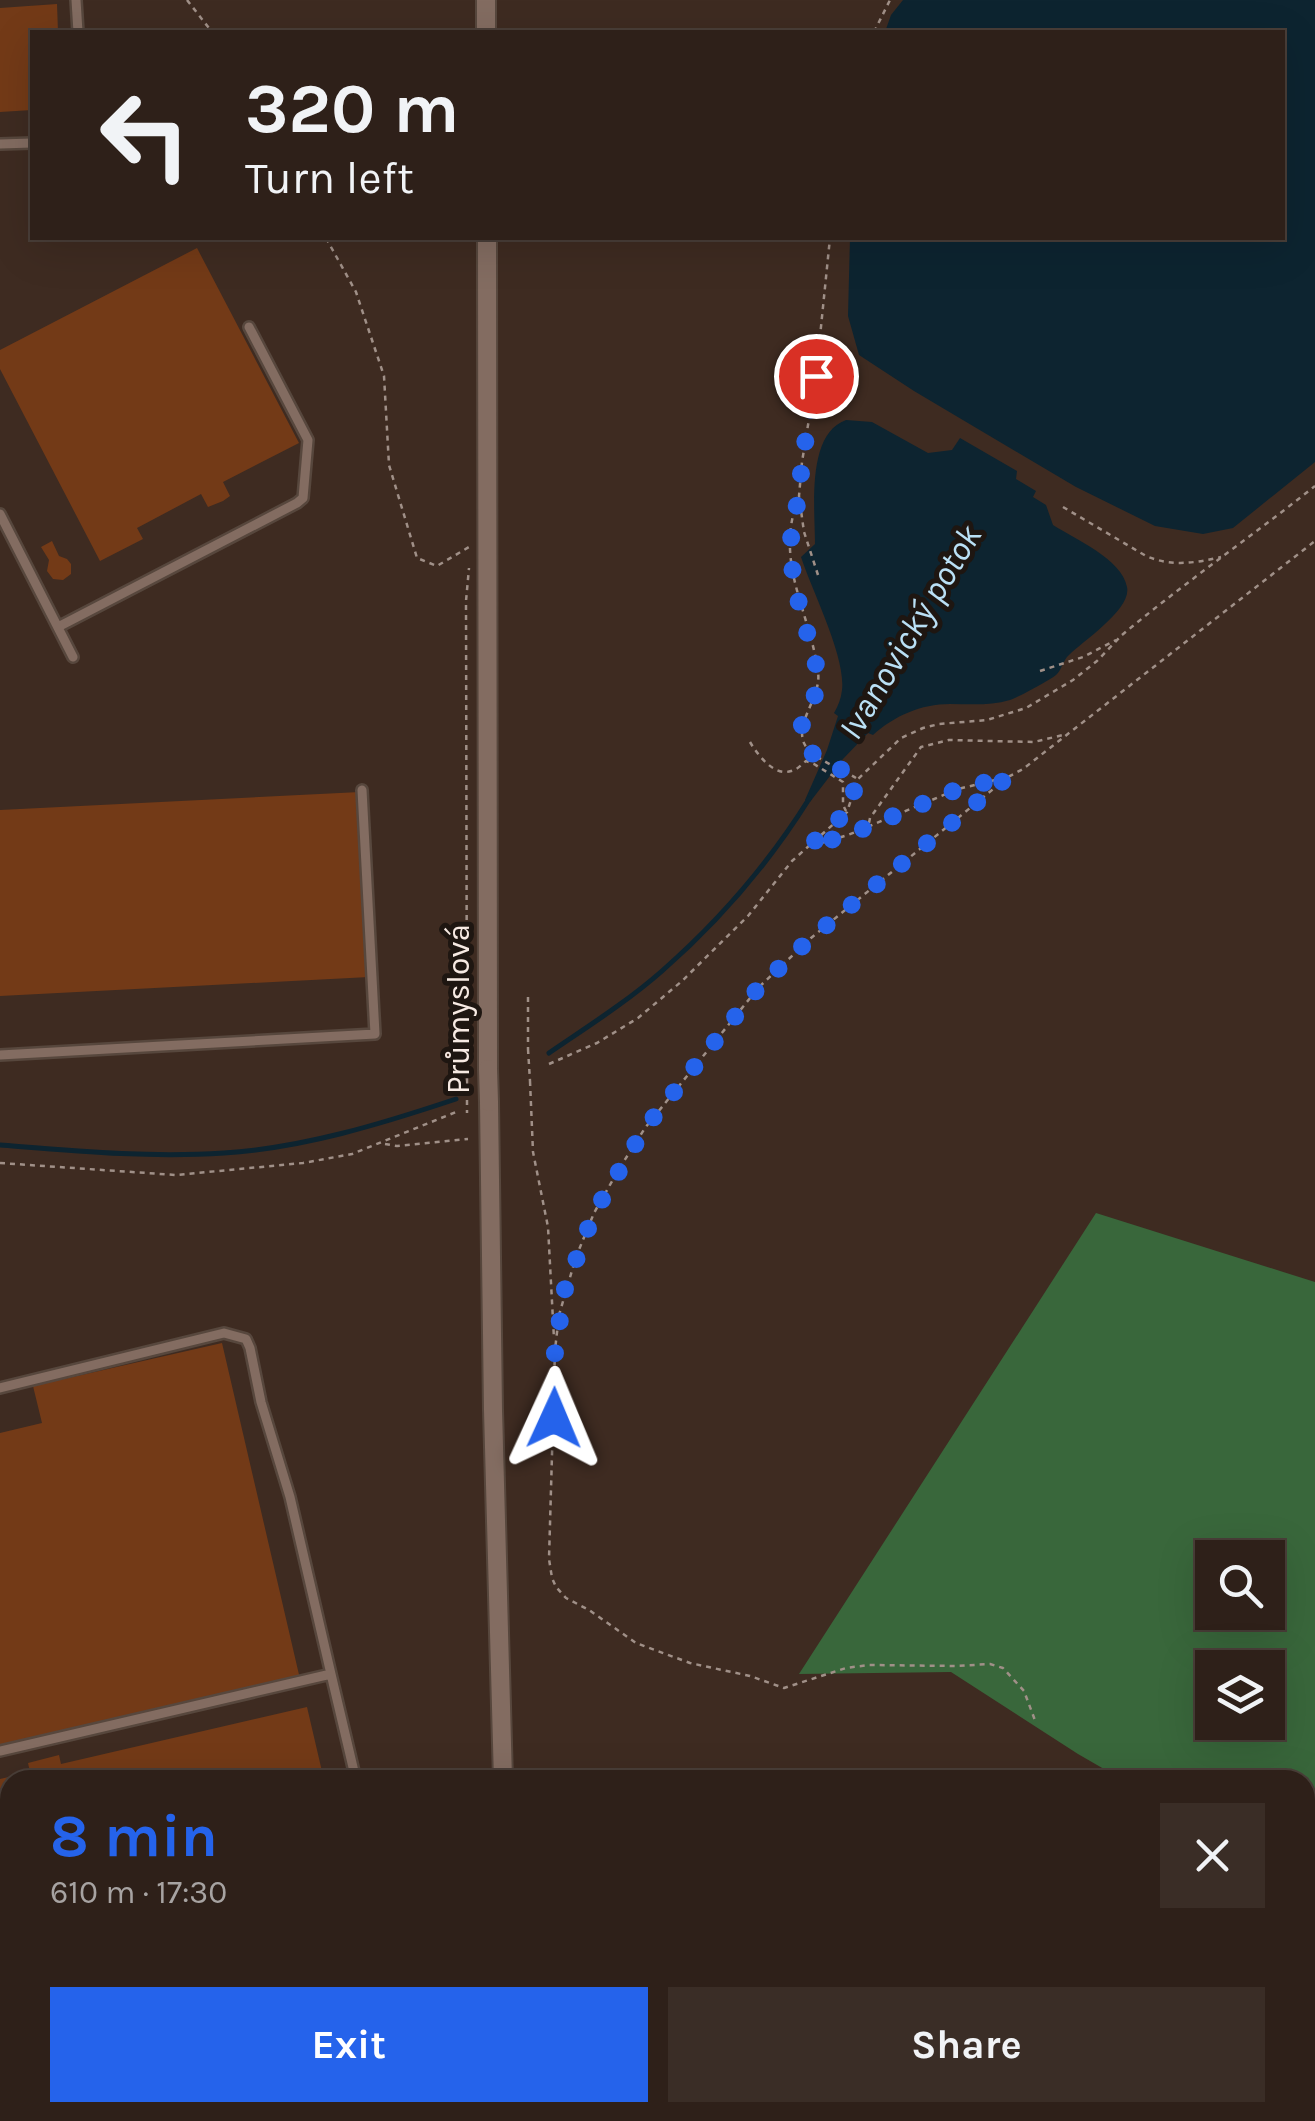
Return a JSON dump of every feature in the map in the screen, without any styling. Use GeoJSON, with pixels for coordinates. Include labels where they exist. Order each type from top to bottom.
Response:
{"type":"FeatureCollection","features":[{"type":"Feature","properties":{"kind":"street"},"geometry":{"type":"LineString","coordinates":[[486,0],[486,30]]}},
{"type":"Feature","properties":{"kind":"street","name":"Průmyslová"},"geometry":{"type":"LineString","coordinates":[[487,240],[488,1069],[503,1770]]}},
{"type":"Feature","properties":{"kind":"lane"},"geometry":{"type":"LineString","coordinates":[[76,0],[78,30]]}},
{"type":"Feature","properties":{"kind":"lane"},"geometry":{"type":"LineString","coordinates":[[0,144],[30,143]]}},
{"type":"Feature","properties":{"kind":"lane"},"geometry":{"type":"LineString","coordinates":[[58,626],[303,498],[308,440],[250,327]]}},
{"type":"Feature","properties":{"kind":"lane"},"geometry":{"type":"LineString","coordinates":[[0,514],[73,657]]}},
{"type":"Feature","properties":{"kind":"lane"},"geometry":{"type":"LineString","coordinates":[[0,1054],[374,1034],[362,790]]}},
{"type":"Feature","properties":{"kind":"lane"},"geometry":{"type":"LineString","coordinates":[[0,1388],[224,1334],[246,1339],[290,1497],[354,1770]]}},
{"type":"Feature","properties":{"kind":"lane"},"geometry":{"type":"LineString","coordinates":[[0,1751],[331,1674]]}},
{"type":"Feature","properties":{"kind":"path"},"geometry":{"type":"LineString","coordinates":[[188,0],[210,30]]}},
{"type":"Feature","properties":{"kind":"path"},"geometry":{"type":"LineString","coordinates":[[875,30],[890,0]]}},
{"type":"Feature","properties":{"kind":"path"},"geometry":{"type":"LineString","coordinates":[[327,240],[356,292],[384,376],[389,465],[417,558],[438,566],[475,544]]}},
{"type":"Feature","properties":{"kind":"path"},"geometry":{"type":"LineString","coordinates":[[830,240],[816,376],[790,554],[818,680],[801,736],[804,745],[818,757],[858,779]]}},
{"type":"Feature","properties":{"kind":"path"},"geometry":{"type":"LineString","coordinates":[[1040,670],[1107,646],[1177,588],[1315,486]]}},
{"type":"Feature","properties":{"kind":"path"},"geometry":{"type":"LineString","coordinates":[[799,496],[804,532],[818,576]]}},
{"type":"Feature","properties":{"kind":"path"},"geometry":{"type":"LineString","coordinates":[[1064,506],[1159,562],[1186,564],[1223,557]]}},
{"type":"Feature","properties":{"kind":"path"},"geometry":{"type":"LineString","coordinates":[[555,1350],[565,1289],[594,1213],[645,1128],[759,987],[811,938],[1008,777],[1315,541]]}},
{"type":"Feature","properties":{"kind":"path"},"geometry":{"type":"LineString","coordinates":[[549,1064],[597,1043],[638,1018],[716,949],[792,862],[847,812],[858,779],[892,744],[912,732],[939,724],[1008,715],[1047,698],[1098,661],[1121,636]]}},
{"type":"Feature","properties":{"kind":"path"},"geometry":{"type":"LineString","coordinates":[[869,825],[870,818],[921,748],[948,740],[1034,742],[1066,734]]}},
{"type":"Feature","properties":{"kind":"path"},"geometry":{"type":"LineString","coordinates":[[750,742],[762,760],[784,772],[806,761],[843,782],[843,805],[847,812]]}},
{"type":"Feature","properties":{"kind":"path"},"geometry":{"type":"LineString","coordinates":[[809,846],[848,835],[958,789],[1008,777]]}},
{"type":"Feature","properties":{"kind":"path"},"geometry":{"type":"LineString","coordinates":[[528,997],[534,1162],[548,1227],[555,1350],[550,1559],[556,1587],[566,1598],[660,1653],[784,1688],[857,1666],[990,1664],[1003,1668],[1024,1691],[1036,1723]]}},
{"type":"Feature","properties":{"kind":"path"},"geometry":{"type":"LineString","coordinates":[[467,1080],[468,1113]]}},
{"type":"Feature","properties":{"kind":"path"},"geometry":{"type":"LineString","coordinates":[[0,1163],[176,1175],[302,1164],[352,1154],[456,1112]]}},
{"type":"Feature","properties":{"kind":"path"},"geometry":{"type":"LineString","coordinates":[[381,1143],[397,1146],[468,1139]]}},
{"type":"Feature","properties":{"kind":"green space"},"geometry":{"type":"Polygon","coordinates":[[[1096,1213],[1315,1282],[1315,1770],[1106,1770],[951,1672],[799,1674],[1096,1213]]]}},
{"type":"Feature","properties":{"kind":"water"},"geometry":{"type":"Polygon","coordinates":[[[903,0],[1315,0],[1315,462],[1233,528],[1203,534],[1155,526],[1076,487],[859,355],[848,316],[850,240],[1285,240],[1285,30],[886,30],[903,0]]]}},
{"type":"Feature","properties":{"kind":"water"},"geometry":{"type":"Polygon","coordinates":[[[846,420],[872,422],[928,453],[952,450],[960,438],[1017,471],[1016,479],[1036,491],[1033,497],[1046,505],[1053,525],[1116,567],[1127,587],[1127,596],[1115,614],[1069,655],[1059,672],[1049,679],[1010,700],[939,705],[899,717],[873,735],[868,733],[810,802],[805,800],[838,716],[834,713],[841,696],[842,676],[834,642],[801,557],[815,544],[814,493],[824,440],[846,420]]]}},
{"type":"Feature","properties":{"kind":"building"},"geometry":{"type":"Polygon","coordinates":[[[57,4],[58,30],[30,30],[30,110],[0,112],[0,8],[57,4]]]}},
{"type":"Feature","properties":{"kind":"building"},"geometry":{"type":"Polygon","coordinates":[[[197,248],[299,443],[223,482],[230,496],[223,501],[208,507],[201,494],[137,528],[143,539],[100,561],[0,369],[0,350],[197,248]]]}},
{"type":"Feature","properties":{"kind":"building"},"geometry":{"type":"Polygon","coordinates":[[[52,541],[59,556],[71,564],[71,574],[63,580],[53,579],[47,571],[49,560],[41,547],[52,541]]]}},
{"type":"Feature","properties":{"kind":"building"},"geometry":{"type":"Polygon","coordinates":[[[360,792],[369,977],[0,996],[0,810],[360,792]]]}},
{"type":"Feature","properties":{"kind":"building"},"geometry":{"type":"Polygon","coordinates":[[[222,1343],[300,1679],[0,1749],[0,1433],[42,1423],[33,1386],[222,1343]]]}},
{"type":"Feature","properties":{"kind":"building"},"geometry":{"type":"Polygon","coordinates":[[[307,1707],[322,1770],[30,1770],[28,1763],[59,1755],[61,1764],[307,1707]]]}},
{"type":"Feature","properties":{"kind":"waterway","name":"Ivanovický potok"},"geometry":{"type":"LineString","coordinates":[[549,1053],[635,993],[703,932],[760,868],[809,799]]}},
{"type":"Feature","properties":{"kind":"waterway","name":"Ivanovický potok"},"geometry":{"type":"LineString","coordinates":[[0,1145],[140,1154],[254,1150],[342,1134],[456,1099]]}},
{"type":"Feature","properties":{"kind":"route"},"geometry":{"type":"LineString","coordinates":[[554,1418],[555,1350],[565,1289],[594,1213],[645,1128],[759,987],[811,938],[1008,777],[958,789],[848,835],[809,846],[847,812],[858,779],[810,752],[801,736],[802,724],[818,688],[818,672],[793,580],[790,554],[816,376]]}}]}
